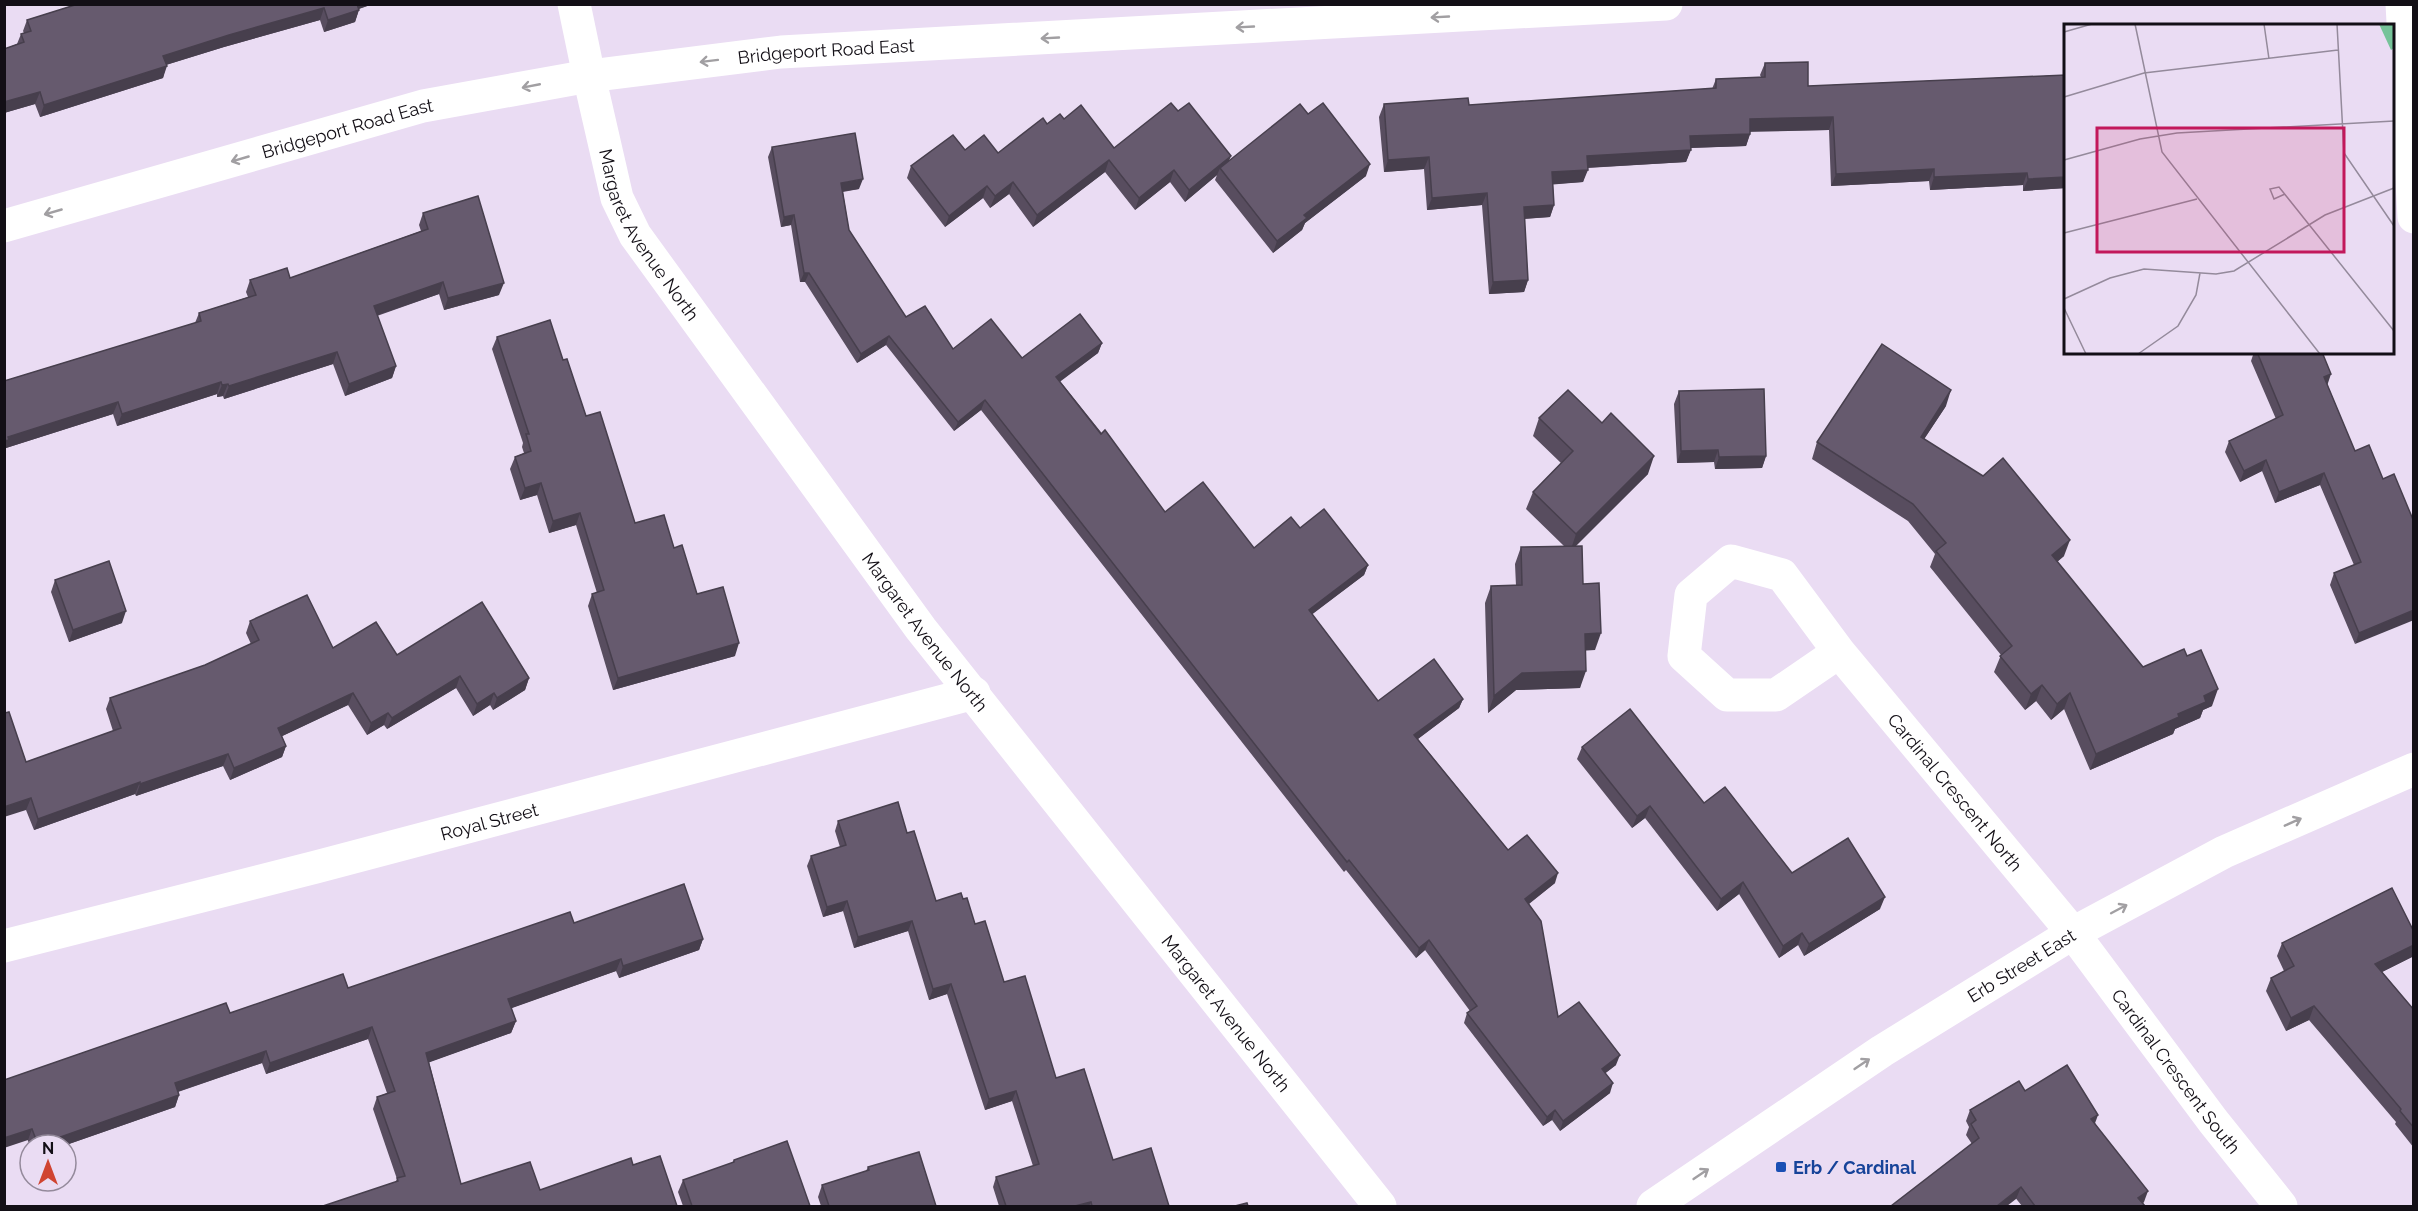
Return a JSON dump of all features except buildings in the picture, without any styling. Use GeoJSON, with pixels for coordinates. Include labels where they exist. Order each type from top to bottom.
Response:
{"type":"FeatureCollection","features":[{"type":"Feature","properties":{"kind":"street","name":"Margaret Avenue North"},"geometry":{"type":"LineString","coordinates":[[574,4],[617,198],[635,235],[921,629],[1380,1206]]}},
{"type":"Feature","properties":{"kind":"street","name":"Bridgeport Road East"},"geometry":{"type":"LineString","coordinates":[[4,226],[423,106],[589,76],[781,52],[1666,4]]}},
{"type":"Feature","properties":{"kind":"street"},"geometry":{"type":"LineString","coordinates":[[2402,4],[2414,217]]}},
{"type":"Feature","properties":{"kind":"street","name":"Cardinal Crescent North"},"geometry":{"type":"LineString","coordinates":[[1839,652],[1776,695],[1727,695],[1684,656],[1691,595],[1731,561],[1782,575],[1839,652],[2073,933]]}},
{"type":"Feature","properties":{"kind":"street","name":"Royal Street"},"geometry":{"type":"LineString","coordinates":[[4,946],[316,867],[974,693]]}},
{"type":"Feature","properties":{"kind":"street","name":"Erb Street East"},"geometry":{"type":"LineString","coordinates":[[1653,1206],[1882,1051],[2073,933],[2224,852],[2414,769]]}},
{"type":"Feature","properties":{"kind":"street","name":"Cardinal Crescent South"},"geometry":{"type":"LineString","coordinates":[[2073,933],[2213,1121],[2281,1206]]}},
{"type":"Feature","properties":{"kind":"place","name":"Erb / Cardinal"},"geometry":{"type":"Point","coordinates":[1781,1167]}}]}
